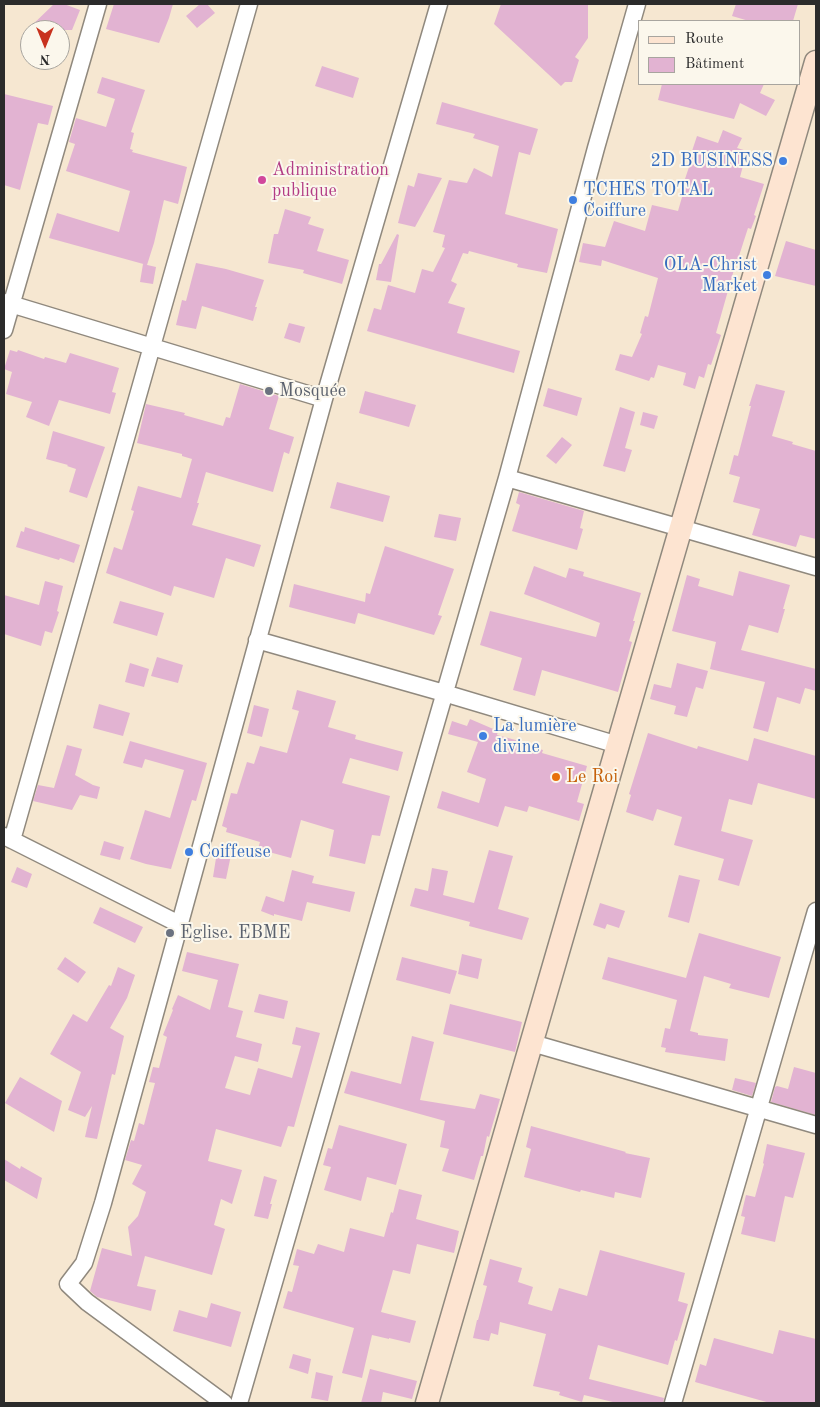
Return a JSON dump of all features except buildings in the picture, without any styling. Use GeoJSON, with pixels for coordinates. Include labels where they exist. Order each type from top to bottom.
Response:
{"type":"FeatureCollection","features":[{"type":"Feature","properties":{"kind":"street"},"geometry":{"type":"LineString","coordinates":[[4,330],[7,303],[98,4]]}},
{"type":"Feature","properties":{"kind":"street"},"geometry":{"type":"LineString","coordinates":[[179,924],[8,838],[249,4]]}},
{"type":"Feature","properties":{"kind":"street"},"geometry":{"type":"LineString","coordinates":[[224,1403],[87,1302],[68,1284],[84,1264],[103,1203],[324,399],[439,4]]}},
{"type":"Feature","properties":{"kind":"street"},"geometry":{"type":"LineString","coordinates":[[239,1403],[507,478],[637,4]]}},
{"type":"Feature","properties":{"kind":"street"},"geometry":{"type":"LineString","coordinates":[[427,1403],[816,62]]}},
{"type":"Feature","properties":{"kind":"street"},"geometry":{"type":"LineString","coordinates":[[7,303],[324,399]]}},
{"type":"Feature","properties":{"kind":"street"},"geometry":{"type":"LineString","coordinates":[[507,478],[816,567]]}},
{"type":"Feature","properties":{"kind":"street"},"geometry":{"type":"LineString","coordinates":[[257,640],[618,745]]}},
{"type":"Feature","properties":{"kind":"street"},"geometry":{"type":"LineString","coordinates":[[673,1403],[816,911]]}},
{"type":"Feature","properties":{"kind":"street"},"geometry":{"type":"LineString","coordinates":[[532,1043],[816,1124]]}},
{"type":"Feature","properties":{"kind":"place","name":"2D BUSINESS"},"geometry":{"type":"Point","coordinates":[783,161]}},
{"type":"Feature","properties":{"kind":"place","name":"Administration publique"},"geometry":{"type":"Point","coordinates":[262,180]}},
{"type":"Feature","properties":{"kind":"place","name":"TCHES TOTAL Coiffure"},"geometry":{"type":"Point","coordinates":[573,200]}},
{"type":"Feature","properties":{"kind":"place","name":"OLA-Christ Market"},"geometry":{"type":"Point","coordinates":[767,275]}},
{"type":"Feature","properties":{"kind":"place","name":"Mosquée"},"geometry":{"type":"Point","coordinates":[269,391]}},
{"type":"Feature","properties":{"kind":"place","name":"La lumière divine"},"geometry":{"type":"Point","coordinates":[483,736]}},
{"type":"Feature","properties":{"kind":"place","name":"Le Roi"},"geometry":{"type":"Point","coordinates":[556,777]}},
{"type":"Feature","properties":{"kind":"place","name":"Coiffeuse"},"geometry":{"type":"Point","coordinates":[189,852]}},
{"type":"Feature","properties":{"kind":"place","name":"Eglise. EBME"},"geometry":{"type":"Point","coordinates":[170,933]}}]}
